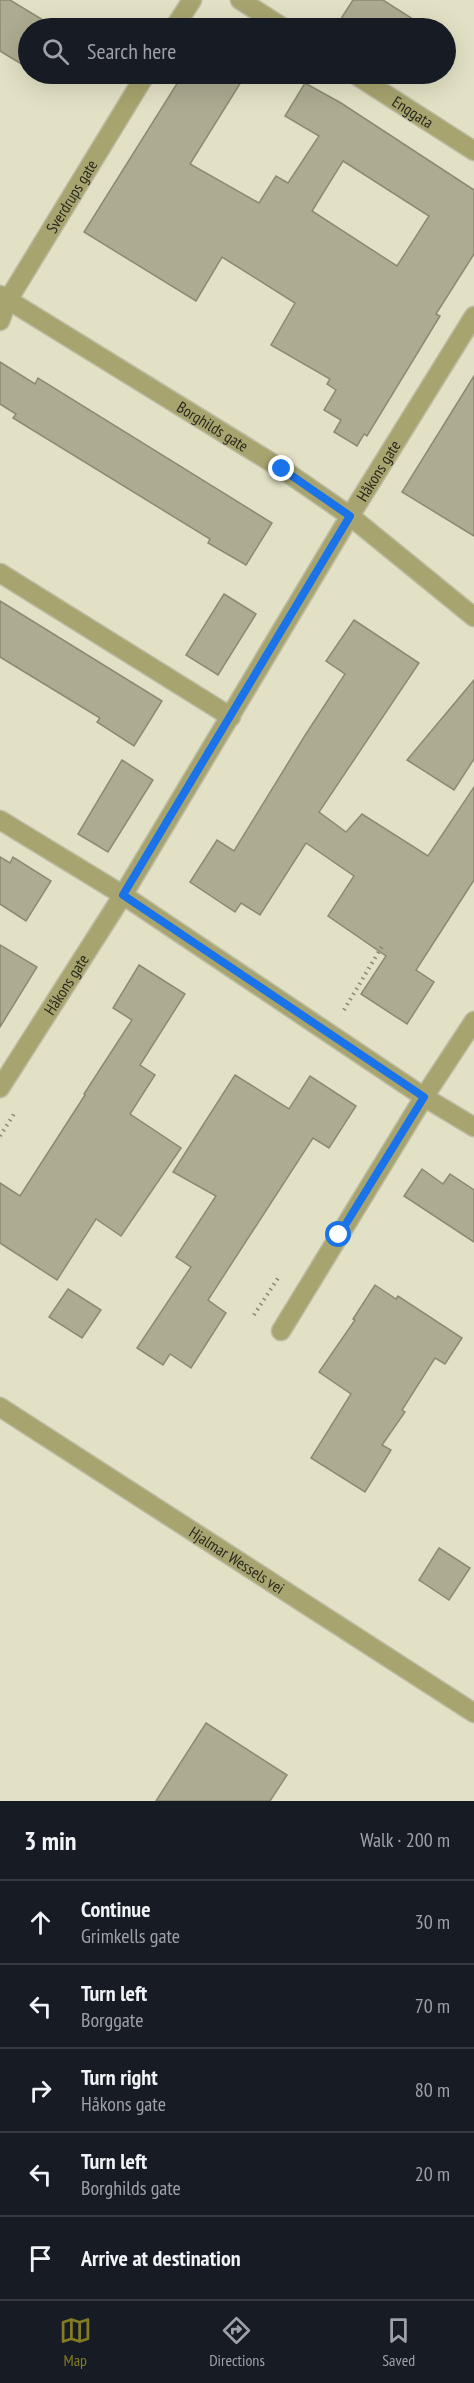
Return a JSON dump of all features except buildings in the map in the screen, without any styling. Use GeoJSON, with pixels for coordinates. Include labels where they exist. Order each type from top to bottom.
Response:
{"type":"FeatureCollection","features":[{"type":"Feature","properties":{"kind":"street"},"geometry":{"type":"LineString","coordinates":[[180,18],[192,0]]}},
{"type":"Feature","properties":{"kind":"street"},"geometry":{"type":"LineString","coordinates":[[240,0],[268,18]]}},
{"type":"Feature","properties":{"kind":"street","name":"Sverdrups gate"},"geometry":{"type":"LineString","coordinates":[[0,321],[4,298],[140,84]]}},
{"type":"Feature","properties":{"kind":"street","name":"Enggata"},"geometry":{"type":"LineString","coordinates":[[370,84],[474,150]]}},
{"type":"Feature","properties":{"kind":"street","name":"Borghilds gate"},"geometry":{"type":"LineString","coordinates":[[4,298],[282,469],[350,516],[474,617]]}},
{"type":"Feature","properties":{"kind":"street","name":"Håkons gate"},"geometry":{"type":"LineString","coordinates":[[3,1077],[123,895],[350,516],[474,316]]}},
{"type":"Feature","properties":{"kind":"street"},"geometry":{"type":"LineString","coordinates":[[0,573],[231,717]]}},
{"type":"Feature","properties":{"kind":"street"},"geometry":{"type":"LineString","coordinates":[[0,820],[123,895],[424,1097],[474,1127]]}},
{"type":"Feature","properties":{"kind":"street"},"geometry":{"type":"LineString","coordinates":[[281,1331],[424,1097],[474,1021]]}},
{"type":"Feature","properties":{"kind":"street","name":"Hjalmar Wessels vei"},"geometry":{"type":"LineString","coordinates":[[0,1407],[474,1713]]}},
{"type":"Feature","properties":{"kind":"path"},"geometry":{"type":"LineString","coordinates":[[340,1015],[384,943]]}},
{"type":"Feature","properties":{"kind":"path"},"geometry":{"type":"LineString","coordinates":[[0,1136],[18,1107]]}},
{"type":"Feature","properties":{"kind":"path"},"geometry":{"type":"LineString","coordinates":[[254,1315],[285,1267]]}},
{"type":"Feature","properties":{"kind":"route"},"geometry":{"type":"LineString","coordinates":[[282,469],[350,516],[123,895],[424,1097],[339,1235]]}}]}
